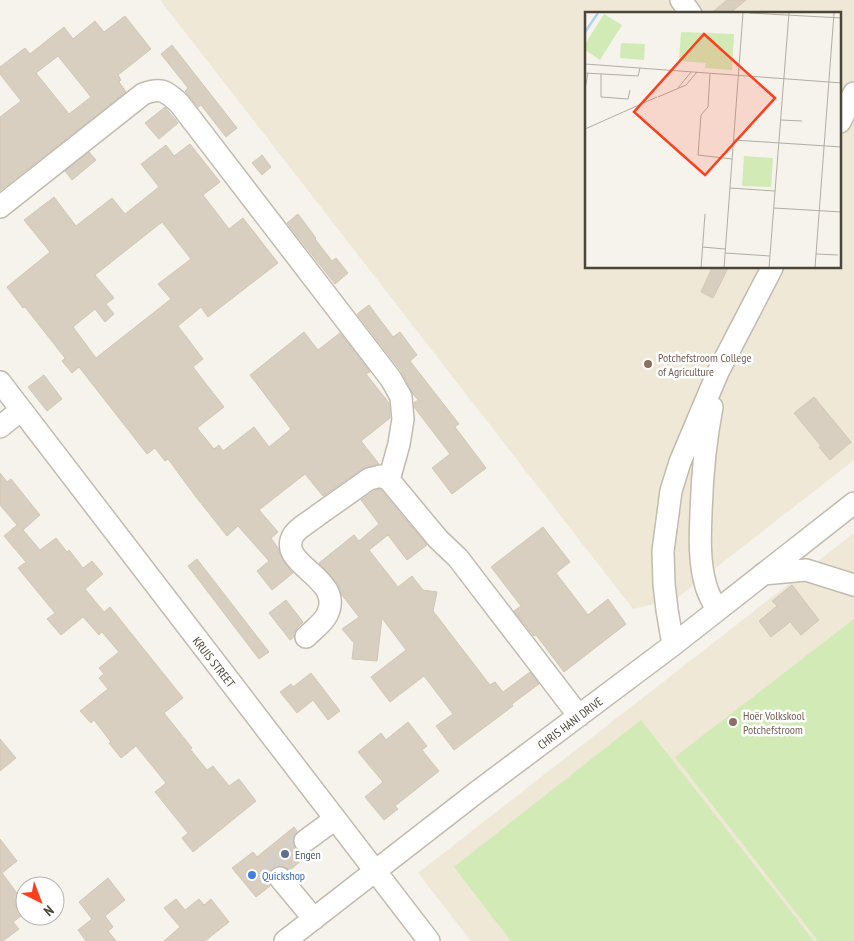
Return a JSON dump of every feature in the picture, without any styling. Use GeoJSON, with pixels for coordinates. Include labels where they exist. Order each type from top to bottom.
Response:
{"type":"FeatureCollection","features":[{"type":"Feature","properties":{"kind":"street"},"geometry":{"type":"LineString","coordinates":[[680,0],[689,12]]}},
{"type":"Feature","properties":{"kind":"street"},"geometry":{"type":"LineString","coordinates":[[0,207],[143,94],[155,90],[169,94],[179,104],[391,379],[401,397],[403,419],[399,444],[389,480]]}},
{"type":"Feature","properties":{"kind":"street"},"geometry":{"type":"LineString","coordinates":[[673,645],[664,584],[663,551],[671,491],[680,462],[718,372],[771,269]]}},
{"type":"Feature","properties":{"kind":"street"},"geometry":{"type":"LineString","coordinates":[[717,610],[706,587],[701,563],[700,532],[706,440],[718,372]]}},
{"type":"Feature","properties":{"kind":"street","name":"KRUIS STREET"},"geometry":{"type":"LineString","coordinates":[[0,382],[429,941]]}},
{"type":"Feature","properties":{"kind":"street"},"geometry":{"type":"LineString","coordinates":[[0,427],[21,410]]}},
{"type":"Feature","properties":{"kind":"street"},"geometry":{"type":"LineString","coordinates":[[306,637],[325,619],[330,601],[322,582],[293,556],[290,543],[293,535],[304,525],[369,479],[381,476],[389,480],[438,539],[458,558],[579,716]]}},
{"type":"Feature","properties":{"kind":"street","name":"CHRIS HANI DRIVE"},"geometry":{"type":"LineString","coordinates":[[286,941],[477,792],[673,645],[854,503]]}},
{"type":"Feature","properties":{"kind":"street"},"geometry":{"type":"LineString","coordinates":[[763,574],[806,570],[854,585]]}},
{"type":"Feature","properties":{"kind":"street"},"geometry":{"type":"LineString","coordinates":[[305,841],[335,819]]}},
{"type":"Feature","properties":{"kind":"street"},"geometry":{"type":"LineString","coordinates":[[280,878],[314,920]]}},
{"type":"Feature","properties":{"kind":"shaded area","name":"Potchefstroom College of Agriculture"},"geometry":{"type":"Polygon","coordinates":[[[160,0],[854,0],[854,460],[676,599],[633,609],[160,0]]]}},
{"type":"Feature","properties":{"kind":"shaded area","name":"Hoër Volkskool Potchefstroom"},"geometry":{"type":"Polygon","coordinates":[[[854,533],[854,941],[471,941],[418,873],[854,533]]]}},
{"type":"Feature","properties":{"kind":"green space"},"geometry":{"type":"Polygon","coordinates":[[[854,619],[854,941],[818,941],[675,757],[854,619]]]}},
{"type":"Feature","properties":{"kind":"green space"},"geometry":{"type":"Polygon","coordinates":[[[641,720],[814,941],[511,941],[454,867],[641,720]]]}},
{"type":"Feature","properties":{"kind":"building"},"geometry":{"type":"Polygon","coordinates":[[[727,0],[746,0],[731,12],[712,12],[727,0]]]}},
{"type":"Feature","properties":{"kind":"building"},"geometry":{"type":"Polygon","coordinates":[[[125,16],[151,49],[118,75],[121,80],[119,82],[126,92],[0,191],[0,117],[21,101],[0,74],[0,67],[25,48],[30,54],[64,27],[73,39],[95,21],[104,32],[125,16]],[[58,56],[36,73],[69,114],[91,97],[58,56]]]}},
{"type":"Feature","properties":{"kind":"building"},"geometry":{"type":"Polygon","coordinates":[[[172,45],[237,128],[226,137],[201,105],[198,107],[185,91],[188,88],[161,54],[172,45]]]}},
{"type":"Feature","properties":{"kind":"building"},"geometry":{"type":"Polygon","coordinates":[[[165,107],[178,123],[159,139],[145,123],[165,107]]]}},
{"type":"Feature","properties":{"kind":"building"},"geometry":{"type":"Polygon","coordinates":[[[190,144],[220,182],[203,195],[229,229],[243,218],[278,263],[208,317],[201,307],[178,326],[203,359],[193,367],[224,407],[197,428],[214,449],[219,445],[223,451],[254,427],[269,447],[291,429],[250,375],[304,332],[318,350],[340,333],[370,372],[366,374],[389,403],[390,418],[361,441],[379,464],[362,469],[323,496],[305,474],[259,510],[278,532],[271,538],[284,562],[293,573],[272,590],[257,571],[269,561],[238,526],[227,536],[168,459],[165,461],[155,448],[147,454],[79,367],[72,373],[62,361],[65,358],[7,287],[50,252],[24,220],[54,197],[76,226],[112,198],[125,214],[159,187],[141,164],[166,145],[174,156],[190,144]],[[162,222],[95,275],[114,298],[106,304],[114,314],[105,322],[95,309],[73,327],[96,358],[171,299],[158,284],[191,259],[162,222]]]}},
{"type":"Feature","properties":{"kind":"building"},"geometry":{"type":"Polygon","coordinates":[[[89,152],[96,160],[72,180],[65,171],[89,152]]]}},
{"type":"Feature","properties":{"kind":"building"},"geometry":{"type":"Polygon","coordinates":[[[262,155],[271,167],[262,175],[252,163],[262,155]]]}},
{"type":"Feature","properties":{"kind":"building"},"geometry":{"type":"Polygon","coordinates":[[[298,214],[332,261],[336,258],[348,273],[335,284],[287,223],[298,214]]]}},
{"type":"Feature","properties":{"kind":"building"},"geometry":{"type":"Polygon","coordinates":[[[712,269],[728,269],[713,298],[701,292],[712,269]]]}},
{"type":"Feature","properties":{"kind":"building"},"geometry":{"type":"Polygon","coordinates":[[[369,305],[393,337],[400,332],[417,355],[410,361],[459,424],[455,427],[486,468],[452,494],[432,468],[450,454],[414,407],[414,403],[418,400],[401,371],[357,314],[369,305]]]}},
{"type":"Feature","properties":{"kind":"building"},"geometry":{"type":"Polygon","coordinates":[[[44,375],[62,399],[47,411],[28,387],[44,375]]]}},
{"type":"Feature","properties":{"kind":"building"},"geometry":{"type":"Polygon","coordinates":[[[814,397],[851,442],[830,460],[794,413],[814,397]]]}},
{"type":"Feature","properties":{"kind":"building"},"geometry":{"type":"Polygon","coordinates":[[[0,473],[7,482],[11,479],[40,515],[23,530],[40,550],[56,538],[67,552],[69,550],[83,568],[92,561],[103,574],[85,589],[104,612],[110,607],[183,698],[164,713],[192,748],[190,749],[207,770],[213,766],[229,786],[239,779],[256,801],[193,852],[182,838],[188,833],[155,792],[166,783],[136,746],[121,758],[94,720],[91,723],[80,711],[108,689],[99,678],[104,674],[99,668],[119,652],[102,632],[99,635],[83,617],[61,635],[47,619],[55,613],[18,568],[26,562],[4,536],[17,525],[0,505],[0,473]]]}},
{"type":"Feature","properties":{"kind":"building"},"geometry":{"type":"Polygon","coordinates":[[[380,489],[427,545],[407,560],[388,535],[369,550],[398,587],[412,576],[423,590],[437,592],[433,611],[490,685],[495,682],[503,692],[530,672],[539,684],[454,750],[436,726],[453,714],[424,676],[390,702],[371,677],[406,650],[382,618],[377,661],[352,659],[354,643],[342,629],[359,617],[341,594],[337,583],[319,563],[354,535],[359,541],[379,524],[361,500],[380,489]]]}},
{"type":"Feature","properties":{"kind":"building"},"geometry":{"type":"Polygon","coordinates":[[[543,527],[570,562],[556,573],[588,615],[608,599],[626,624],[564,672],[536,635],[534,636],[514,611],[521,606],[491,567],[543,527]]]}},
{"type":"Feature","properties":{"kind":"building"},"geometry":{"type":"Polygon","coordinates":[[[197,559],[269,652],[259,659],[188,566],[197,559]]]}},
{"type":"Feature","properties":{"kind":"building"},"geometry":{"type":"Polygon","coordinates":[[[792,585],[819,620],[801,635],[790,622],[771,637],[759,621],[777,606],[772,601],[792,585]]]}},
{"type":"Feature","properties":{"kind":"building"},"geometry":{"type":"Polygon","coordinates":[[[286,600],[303,622],[290,640],[269,613],[286,600]]]}},
{"type":"Feature","properties":{"kind":"building"},"geometry":{"type":"Polygon","coordinates":[[[311,673],[340,711],[328,720],[313,700],[297,713],[280,692],[291,684],[293,687],[311,673]]]}},
{"type":"Feature","properties":{"kind":"building"},"geometry":{"type":"Polygon","coordinates":[[[408,722],[427,746],[422,750],[439,771],[395,806],[398,809],[384,820],[365,797],[383,782],[358,752],[381,733],[386,740],[408,722]]]}},
{"type":"Feature","properties":{"kind":"building"},"geometry":{"type":"Polygon","coordinates":[[[0,739],[16,758],[0,771],[0,739]]]}},
{"type":"Feature","properties":{"kind":"building"},"geometry":{"type":"Polygon","coordinates":[[[294,827],[297,831],[293,842],[295,849],[306,853],[313,851],[290,870],[284,866],[272,868],[268,874],[270,886],[256,897],[232,868],[253,852],[257,857],[294,827]]]}},
{"type":"Feature","properties":{"kind":"building"},"geometry":{"type":"Polygon","coordinates":[[[0,839],[17,861],[2,873],[15,891],[15,920],[13,922],[19,929],[3,941],[0,941],[0,839]]]}},
{"type":"Feature","properties":{"kind":"building"},"geometry":{"type":"Polygon","coordinates":[[[108,878],[125,900],[105,916],[113,927],[108,931],[116,941],[86,941],[78,930],[92,919],[79,902],[108,878]]]}},
{"type":"Feature","properties":{"kind":"building"},"geometry":{"type":"Polygon","coordinates":[[[176,899],[185,910],[199,899],[204,905],[211,899],[229,922],[205,941],[164,941],[180,927],[164,908],[176,899]]]}},
{"type":"Feature","properties":{"kind":"tunnel"},"geometry":{"type":"LineString","coordinates":[[280,878],[276,868],[278,862],[305,841]]}},
{"type":"Feature","properties":{"kind":"place","name":"Potchefstroom College of Agriculture"},"geometry":{"type":"Point","coordinates":[648,364]}},
{"type":"Feature","properties":{"kind":"place","name":"Hoër Volkskool Potchefstroom"},"geometry":{"type":"Point","coordinates":[733,722]}},
{"type":"Feature","properties":{"kind":"place","name":"Engen"},"geometry":{"type":"Point","coordinates":[285,854]}},
{"type":"Feature","properties":{"kind":"place","name":"Quickshop"},"geometry":{"type":"Point","coordinates":[252,875]}}]}
